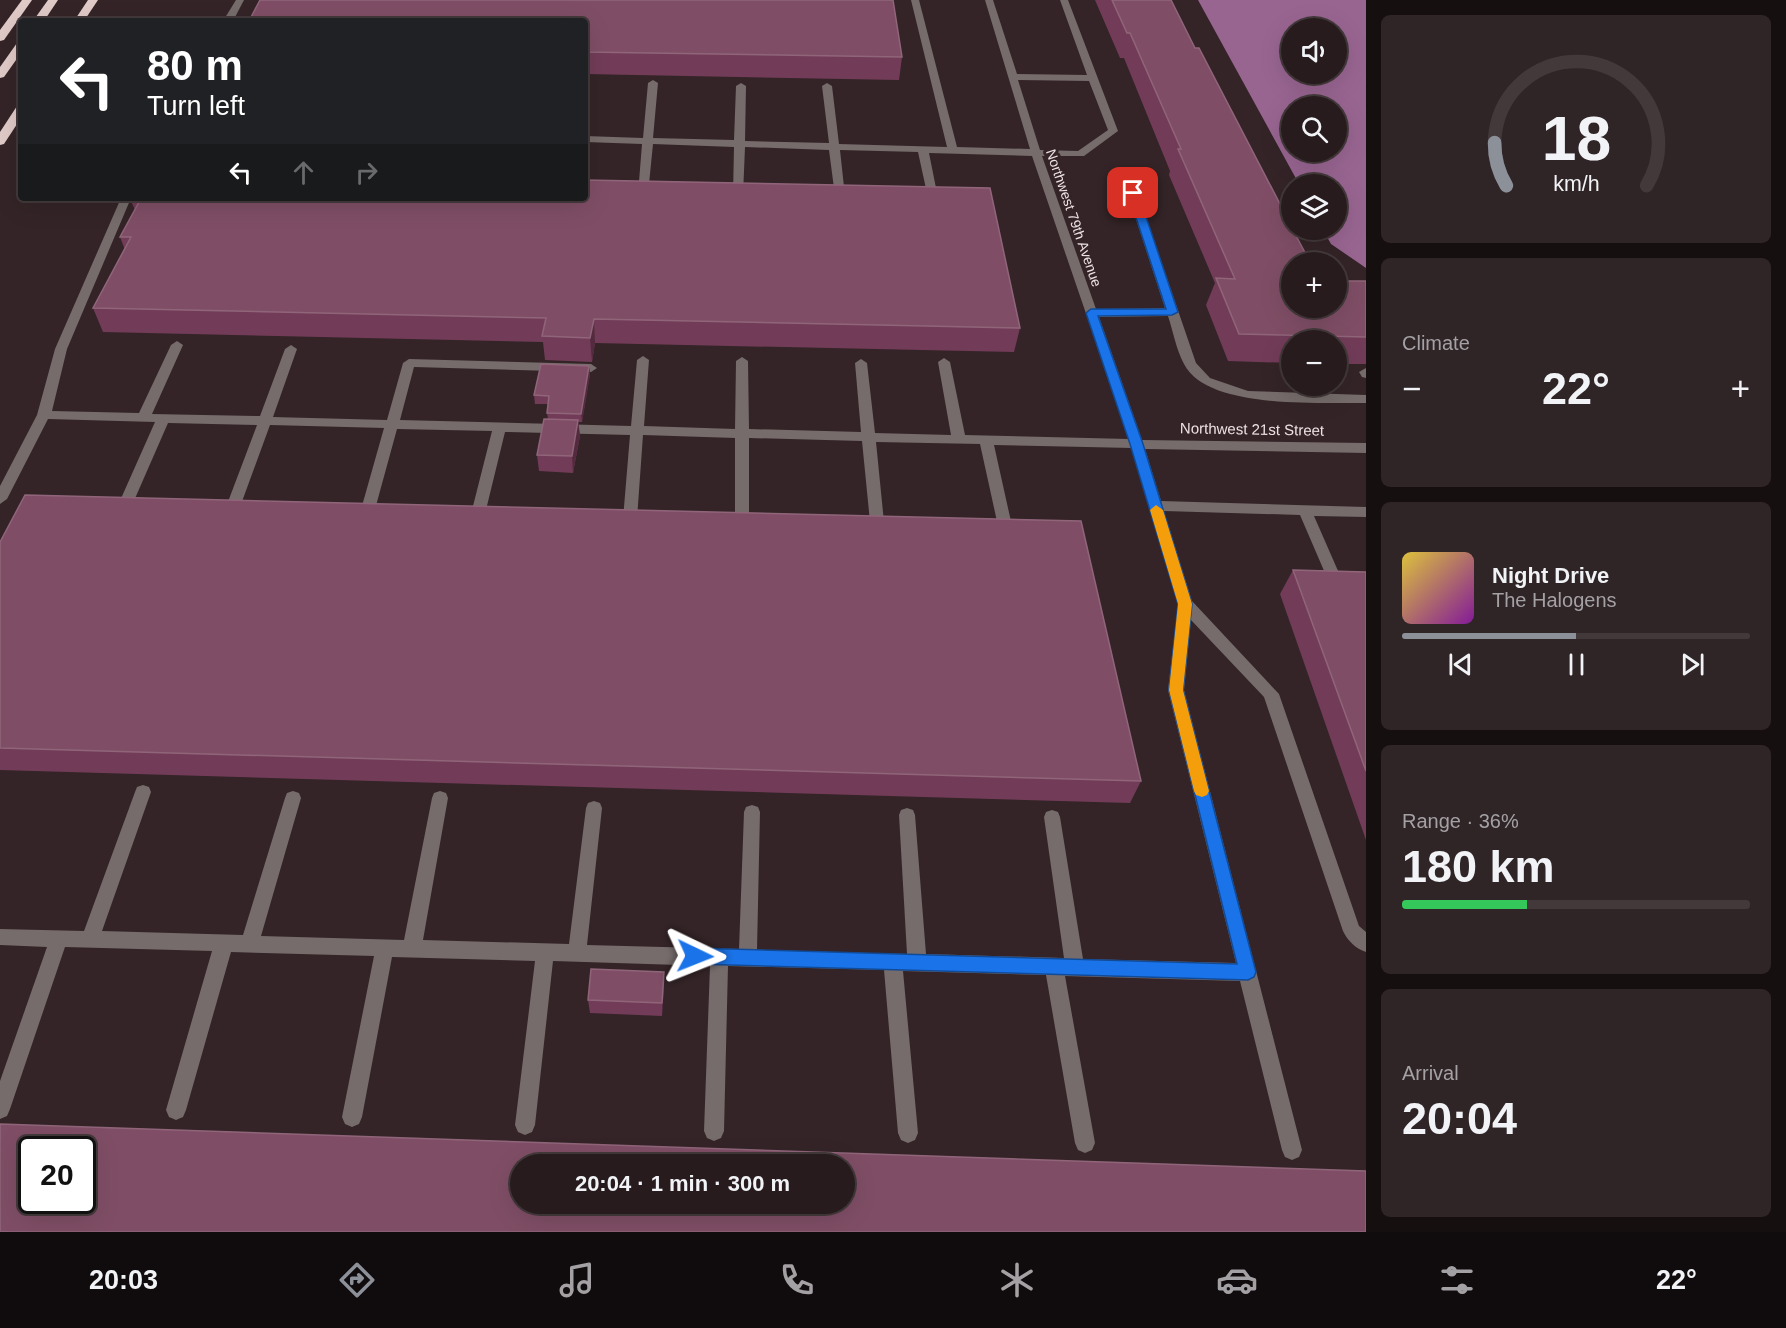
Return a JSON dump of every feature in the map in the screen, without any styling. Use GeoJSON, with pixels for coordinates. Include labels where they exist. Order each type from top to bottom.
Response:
{"type":"FeatureCollection","features":[{"type":"Feature","properties":{"kind":"highway"},"geometry":{"type":"LineString","coordinates":[[0,38],[27,0]]}},
{"type":"Feature","properties":{"kind":"highway"},"geometry":{"type":"LineString","coordinates":[[40,18],[53,0]]}},
{"type":"Feature","properties":{"kind":"highway"},"geometry":{"type":"LineString","coordinates":[[81,18],[93,0]]}},
{"type":"Feature","properties":{"kind":"highway"},"geometry":{"type":"LineString","coordinates":[[0,75],[18,49]]}},
{"type":"Feature","properties":{"kind":"highway"},"geometry":{"type":"LineString","coordinates":[[0,141],[18,114]]}},
{"type":"Feature","properties":{"kind":"street"},"geometry":{"type":"LineString","coordinates":[[230,18],[240,0]]}},
{"type":"Feature","properties":{"kind":"street"},"geometry":{"type":"LineString","coordinates":[[915,0],[953,150]]}},
{"type":"Feature","properties":{"kind":"street","name":"Northwest 79th Avenue"},"geometry":{"type":"LineString","coordinates":[[989,0],[1036,153],[1137,444],[1185,604]]}},
{"type":"Feature","properties":{"kind":"street"},"geometry":{"type":"LineString","coordinates":[[588,139],[1080,154],[1113,131],[1064,0]]}},
{"type":"Feature","properties":{"kind":"street"},"geometry":{"type":"LineString","coordinates":[[1012,77],[1093,78]]}},
{"type":"Feature","properties":{"kind":"street"},"geometry":{"type":"LineString","coordinates":[[643,194],[650,141],[653,83]]}},
{"type":"Feature","properties":{"kind":"street"},"geometry":{"type":"LineString","coordinates":[[738,195],[741,86]]}},
{"type":"Feature","properties":{"kind":"street"},"geometry":{"type":"LineString","coordinates":[[827,86],[840,196]]}},
{"type":"Feature","properties":{"kind":"street"},"geometry":{"type":"LineString","coordinates":[[923,149],[933,198]]}},
{"type":"Feature","properties":{"kind":"street"},"geometry":{"type":"LineString","coordinates":[[1126,173],[1190,364],[1206,381],[1247,395],[1366,399]]}},
{"type":"Feature","properties":{"kind":"street"},"geometry":{"type":"LineString","coordinates":[[0,499],[44,416],[61,349],[125,201]]}},
{"type":"Feature","properties":{"kind":"street"},"geometry":{"type":"LineString","coordinates":[[1091,313],[1172,312]]}},
{"type":"Feature","properties":{"kind":"street"},"geometry":{"type":"LineString","coordinates":[[143,418],[177,345]]}},
{"type":"Feature","properties":{"kind":"street"},"geometry":{"type":"LineString","coordinates":[[233,507],[291,349]]}},
{"type":"Feature","properties":{"kind":"street"},"geometry":{"type":"LineString","coordinates":[[630,519],[643,360]]}},
{"type":"Feature","properties":{"kind":"street"},"geometry":{"type":"LineString","coordinates":[[742,362],[742,521]]}},
{"type":"Feature","properties":{"kind":"street"},"geometry":{"type":"LineString","coordinates":[[944,362],[959,440]]}},
{"type":"Feature","properties":{"kind":"street"},"geometry":{"type":"LineString","coordinates":[[367,513],[409,363],[591,368]]}},
{"type":"Feature","properties":{"kind":"street"},"geometry":{"type":"LineString","coordinates":[[861,363],[877,522]]}},
{"type":"Feature","properties":{"kind":"street","name":"Northwest 21st Street"},"geometry":{"type":"LineString","coordinates":[[44,416],[959,440],[1366,448]]}},
{"type":"Feature","properties":{"kind":"street"},"geometry":{"type":"LineString","coordinates":[[126,503],[163,419]]}},
{"type":"Feature","properties":{"kind":"street"},"geometry":{"type":"LineString","coordinates":[[478,514],[499,428]]}},
{"type":"Feature","properties":{"kind":"street"},"geometry":{"type":"LineString","coordinates":[[986,440],[1005,526]]}},
{"type":"Feature","properties":{"kind":"street"},"geometry":{"type":"LineString","coordinates":[[1155,506],[1366,512]]}},
{"type":"Feature","properties":{"kind":"street"},"geometry":{"type":"LineString","coordinates":[[1305,510],[1335,580]]}},
{"type":"Feature","properties":{"kind":"street"},"geometry":{"type":"LineString","coordinates":[[1185,604],[1271,694],[1352,931],[1366,944]]}},
{"type":"Feature","properties":{"kind":"street"},"geometry":{"type":"LineString","coordinates":[[1185,604],[1176,690],[1292,1150]]}},
{"type":"Feature","properties":{"kind":"street"},"geometry":{"type":"LineString","coordinates":[[90,939],[143,792]]}},
{"type":"Feature","properties":{"kind":"street"},"geometry":{"type":"LineString","coordinates":[[250,944],[292,798]]}},
{"type":"Feature","properties":{"kind":"street"},"geometry":{"type":"LineString","coordinates":[[412,948],[440,798]]}},
{"type":"Feature","properties":{"kind":"street"},"geometry":{"type":"LineString","coordinates":[[577,953],[594,808]]}},
{"type":"Feature","properties":{"kind":"street"},"geometry":{"type":"LineString","coordinates":[[748,958],[752,812]]}},
{"type":"Feature","properties":{"kind":"street"},"geometry":{"type":"LineString","coordinates":[[907,815],[917,963]]}},
{"type":"Feature","properties":{"kind":"street"},"geometry":{"type":"LineString","coordinates":[[1052,817],[1075,967]]}},
{"type":"Feature","properties":{"kind":"street"},"geometry":{"type":"LineString","coordinates":[[0,937],[1248,972]]}},
{"type":"Feature","properties":{"kind":"street"},"geometry":{"type":"LineString","coordinates":[[0,1109],[59,939]]}},
{"type":"Feature","properties":{"kind":"street"},"geometry":{"type":"LineString","coordinates":[[176,1110],[224,943]]}},
{"type":"Feature","properties":{"kind":"street"},"geometry":{"type":"LineString","coordinates":[[352,1117],[385,947]]}},
{"type":"Feature","properties":{"kind":"street"},"geometry":{"type":"LineString","coordinates":[[525,1125],[545,952]]}},
{"type":"Feature","properties":{"kind":"street"},"geometry":{"type":"LineString","coordinates":[[714,1131],[719,957]]}},
{"type":"Feature","properties":{"kind":"street"},"geometry":{"type":"LineString","coordinates":[[893,962],[908,1133]]}},
{"type":"Feature","properties":{"kind":"street"},"geometry":{"type":"LineString","coordinates":[[1054,966],[1085,1143]]}},
{"type":"Feature","properties":{"kind":"shaded area"},"geometry":{"type":"Polygon","coordinates":[[[1198,0],[1366,0],[1366,268],[1347,255],[1347,252],[1343,252],[1329,240],[1347,240],[1347,174],[1294,174],[1287,162],[1347,162],[1347,96],[1281,96],[1281,151],[1198,0]]]}},
{"type":"Feature","properties":{"kind":"building"},"geometry":{"type":"Polygon","coordinates":[[[260,0],[893,0],[902,57],[588,52],[588,18],[251,18],[260,0]]]}},
{"type":"Feature","properties":{"kind":"building"},"geometry":{"type":"Polygon","coordinates":[[[1112,0],[1171,0],[1195,48],[1199,48],[1281,206],[1281,240],[1298,240],[1305,252],[1281,252],[1281,318],[1347,318],[1347,281],[1366,281],[1366,337],[1347,337],[1347,330],[1281,330],[1281,335],[1239,334],[1216,278],[1235,279],[1178,149],[1181,149],[1130,33],[1127,33],[1112,0]]]}},
{"type":"Feature","properties":{"kind":"building"},"geometry":{"type":"Polygon","coordinates":[[[588,180],[990,188],[1020,328],[594,319],[590,338],[542,336],[546,318],[93,308],[131,237],[120,237],[139,202],[131,201],[588,201],[588,180]]]}},
{"type":"Feature","properties":{"kind":"building"},"geometry":{"type":"Polygon","coordinates":[[[541,364],[589,366],[581,414],[547,413],[549,396],[534,395],[541,364]]]}},
{"type":"Feature","properties":{"kind":"building"},"geometry":{"type":"Polygon","coordinates":[[[544,419],[578,420],[572,456],[537,455],[544,419]]]}},
{"type":"Feature","properties":{"kind":"building"},"geometry":{"type":"Polygon","coordinates":[[[25,495],[1081,521],[1141,781],[0,748],[0,542],[25,495]]]}},
{"type":"Feature","properties":{"kind":"building"},"geometry":{"type":"Polygon","coordinates":[[[1293,570],[1366,572],[1366,771],[1293,570]]]}},
{"type":"Feature","properties":{"kind":"building"},"geometry":{"type":"Polygon","coordinates":[[[591,969],[664,972],[662,1003],[588,1000],[591,969]]]}},
{"type":"Feature","properties":{"kind":"building"},"geometry":{"type":"Polygon","coordinates":[[[0,1124],[1366,1171],[1366,1232],[0,1232],[0,1124]]]}},
{"type":"Feature","properties":{"kind":"slow traffic"},"geometry":{"type":"LineString","coordinates":[[1156,510],[1185,604],[1176,690],[1202,791]]}},
{"type":"Feature","properties":{"kind":"route"},"geometry":{"type":"LineString","coordinates":[[695,956],[1248,972],[1176,690],[1185,604],[1137,444],[1091,313],[1172,312],[1133,193]]}}]}
